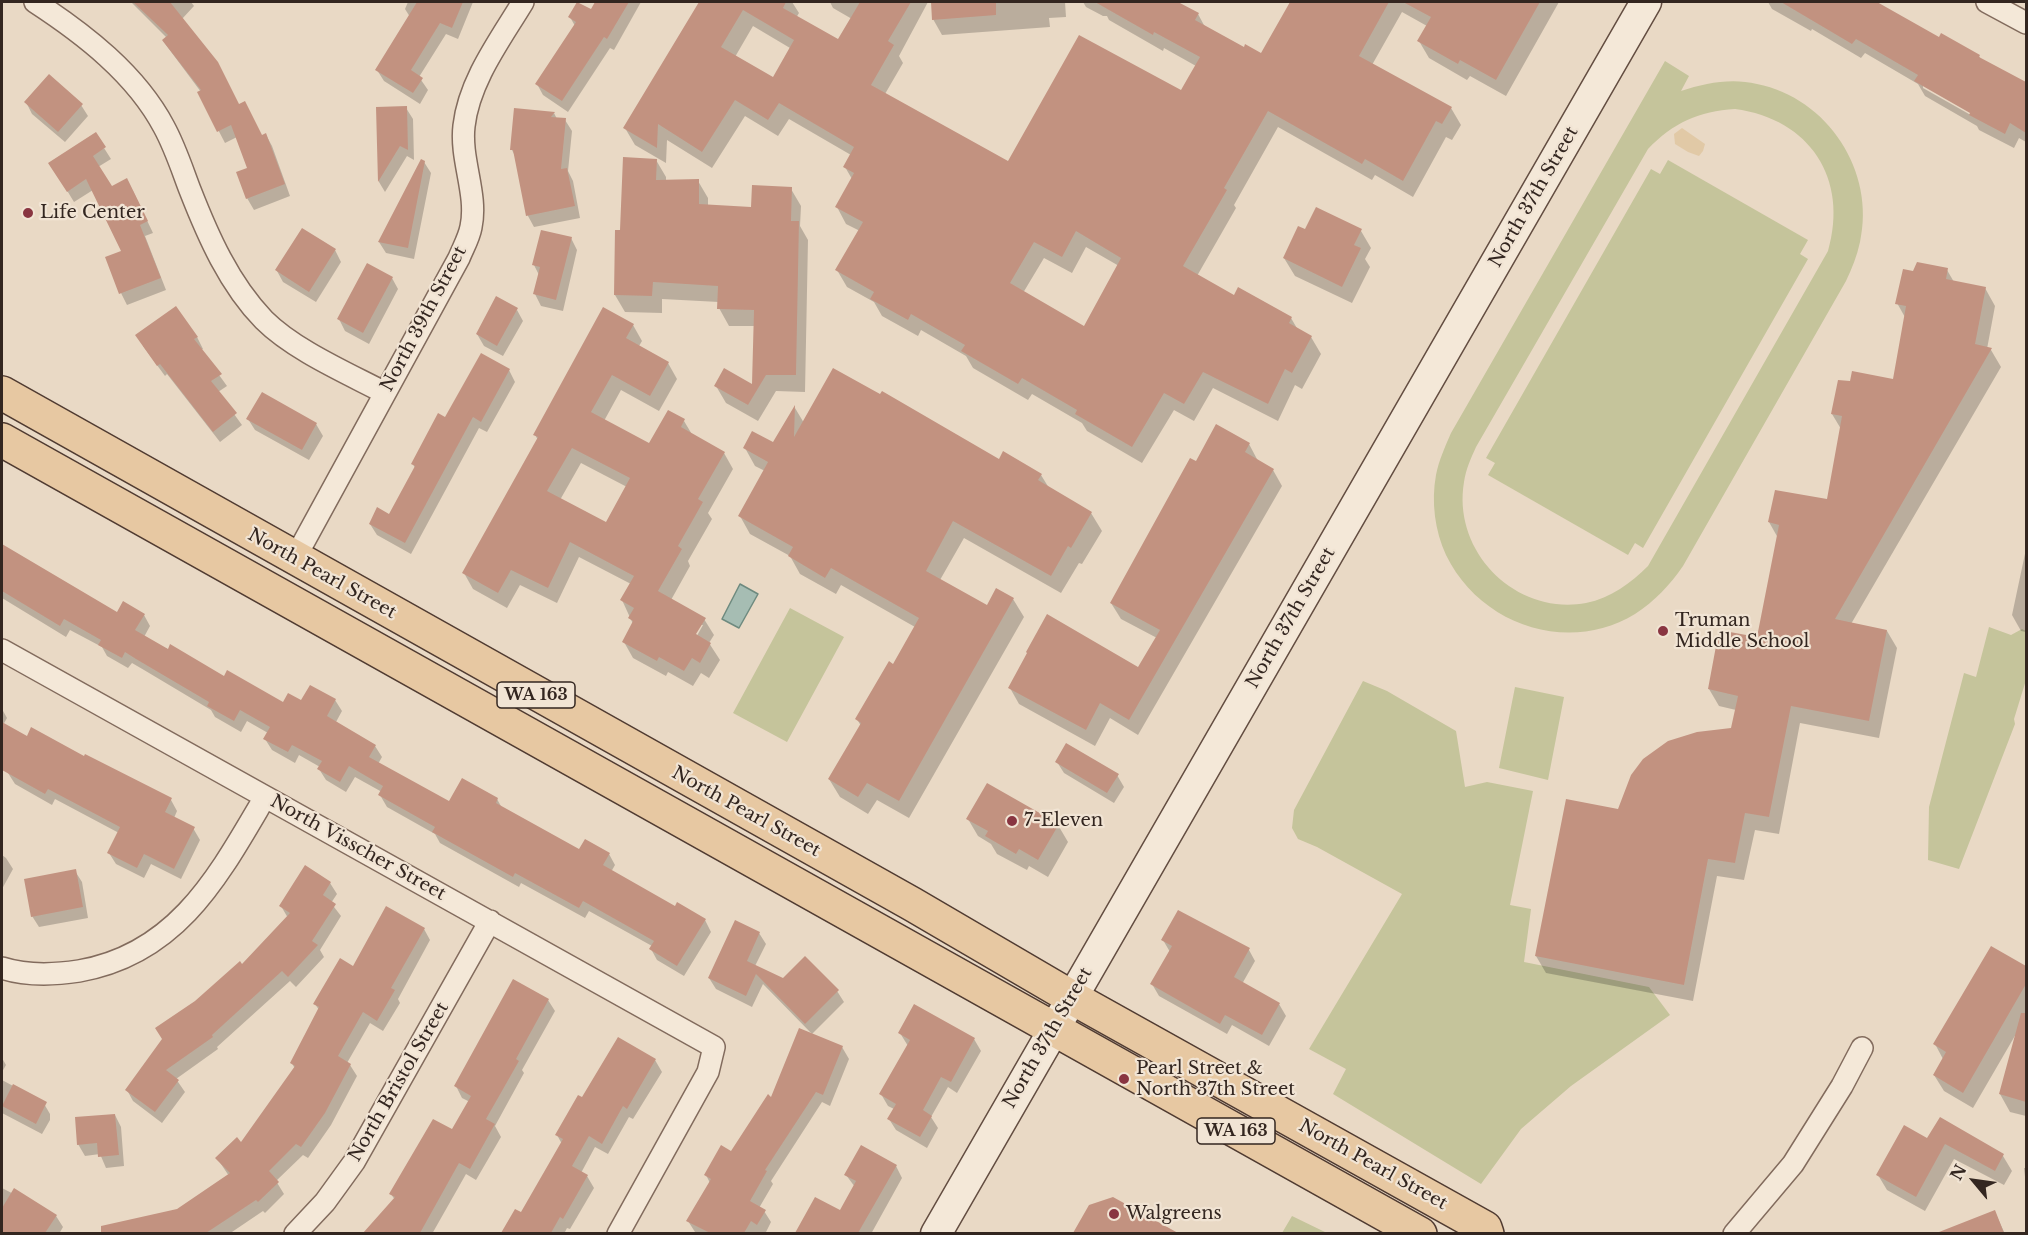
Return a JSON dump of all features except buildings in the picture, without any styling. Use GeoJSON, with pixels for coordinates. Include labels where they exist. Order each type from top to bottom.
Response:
{"type":"FeatureCollection","features":[{"type":"Feature","properties":{"kind":"main road","name":"North Pearl Street"},"geometry":{"type":"LineString","coordinates":[[2,393],[920,909],[1071,997],[1479,1224],[1485,1228],[1487,1233]]}},
{"type":"Feature","properties":{"kind":"main road","name":"North Pearl Street"},"geometry":{"type":"LineString","coordinates":[[2,440],[1420,1233]]}},
{"type":"Feature","properties":{"kind":"street"},"geometry":{"type":"LineString","coordinates":[[35,2],[92,42],[152,106],[169,136],[217,252],[238,289],[259,314],[292,341],[385,393]]}},
{"type":"Feature","properties":{"kind":"street","name":"North 39th Street"},"geometry":{"type":"LineString","coordinates":[[295,558],[466,242],[471,228],[472,215],[463,144],[466,112],[489,59],[523,2]]}},
{"type":"Feature","properties":{"kind":"street","name":"North 37th Street"},"geometry":{"type":"LineString","coordinates":[[936,1233],[1646,2]]}},
{"type":"Feature","properties":{"kind":"street"},"geometry":{"type":"LineString","coordinates":[[1987,2],[2026,23]]}},
{"type":"Feature","properties":{"kind":"street","name":"North Visscher Street"},"geometry":{"type":"LineString","coordinates":[[2,651],[714,1047],[708,1072],[618,1233]]}},
{"type":"Feature","properties":{"kind":"street"},"geometry":{"type":"LineString","coordinates":[[2,968],[35,974],[58,974],[113,962],[155,940],[186,915],[199,901],[265,796]]}},
{"type":"Feature","properties":{"kind":"street","name":"North Bristol Street"},"geometry":{"type":"LineString","coordinates":[[296,1233],[325,1202],[354,1162],[490,921]]}},
{"type":"Feature","properties":{"kind":"street"},"geometry":{"type":"LineString","coordinates":[[1734,1233],[1793,1164],[1842,1086],[1862,1048]]}},
{"type":"Feature","properties":{"kind":"green space"},"geometry":{"type":"Polygon","coordinates":[[[1665,61],[1689,76],[1681,91],[1709,84],[1738,81],[1782,92],[1805,105],[1825,122],[1841,142],[1853,165],[1861,190],[1863,216],[1856,257],[1846,281],[1683,566],[1673,580],[1649,604],[1635,614],[1609,626],[1582,632],[1555,632],[1528,626],[1503,615],[1480,600],[1461,579],[1446,555],[1437,526],[1434,506],[1436,475],[1451,433],[1665,61]],[[1735,109],[1710,112],[1677,125],[1648,149],[1476,447],[1464,482],[1463,508],[1468,532],[1479,554],[1494,574],[1513,589],[1536,599],[1560,604],[1586,603],[1604,598],[1620,589],[1648,566],[1828,251],[1833,225],[1833,200],[1828,177],[1818,157],[1803,139],[1784,125],[1761,115],[1735,109]]]}},
{"type":"Feature","properties":{"kind":"green space"},"geometry":{"type":"Polygon","coordinates":[[[1668,160],[1808,240],[1800,254],[1808,259],[1643,548],[1635,543],[1628,555],[1488,475],[1495,463],[1486,458],[1651,169],[1660,174],[1668,160]]]}},
{"type":"Feature","properties":{"kind":"green space"},"geometry":{"type":"Polygon","coordinates":[[[790,608],[844,637],[787,742],[733,713],[790,608]]]}},
{"type":"Feature","properties":{"kind":"green space"},"geometry":{"type":"Polygon","coordinates":[[[1989,627],[2011,635],[2022,629],[2026,631],[2026,680],[2014,719],[2015,724],[1959,869],[1928,860],[1929,807],[1964,673],[1976,677],[1989,627]]]}},
{"type":"Feature","properties":{"kind":"green space"},"geometry":{"type":"Polygon","coordinates":[[[1363,681],[1387,691],[1456,731],[1465,787],[1487,782],[1533,791],[1510,905],[1531,909],[1524,962],[1649,987],[1670,1015],[1571,1086],[1521,1129],[1481,1184],[1333,1094],[1346,1069],[1309,1049],[1402,894],[1317,847],[1298,839],[1292,828],[1294,810],[1363,681]]]}},
{"type":"Feature","properties":{"kind":"green space"},"geometry":{"type":"Polygon","coordinates":[[[1515,687],[1564,697],[1548,780],[1499,768],[1515,687]]]}},
{"type":"Feature","properties":{"kind":"green space"},"geometry":{"type":"Polygon","coordinates":[[[1292,1216],[1327,1233],[1282,1233],[1292,1216]]]}},
{"type":"Feature","properties":{"kind":"sand"},"geometry":{"type":"Polygon","coordinates":[[[1682,128],[1705,144],[1699,156],[1675,144],[1674,134],[1682,128]]]}},
{"type":"Feature","properties":{"kind":"shaded area"},"geometry":{"type":"Polygon","coordinates":[[[740,584],[758,594],[739,628],[722,619],[740,584]]]}},
{"type":"Feature","properties":{"kind":"place","name":"Life Center"},"geometry":{"type":"Point","coordinates":[28,213]}},
{"type":"Feature","properties":{"kind":"place","name":"Truman Middle School"},"geometry":{"type":"Point","coordinates":[1663,631]}},
{"type":"Feature","properties":{"kind":"place","name":"7-Eleven"},"geometry":{"type":"Point","coordinates":[1012,821]}},
{"type":"Feature","properties":{"kind":"place","name":"Pearl Street & North 37th Street"},"geometry":{"type":"Point","coordinates":[1124,1079]}},
{"type":"Feature","properties":{"kind":"place","name":"Walgreens"},"geometry":{"type":"Point","coordinates":[1114,1214]}}]}
